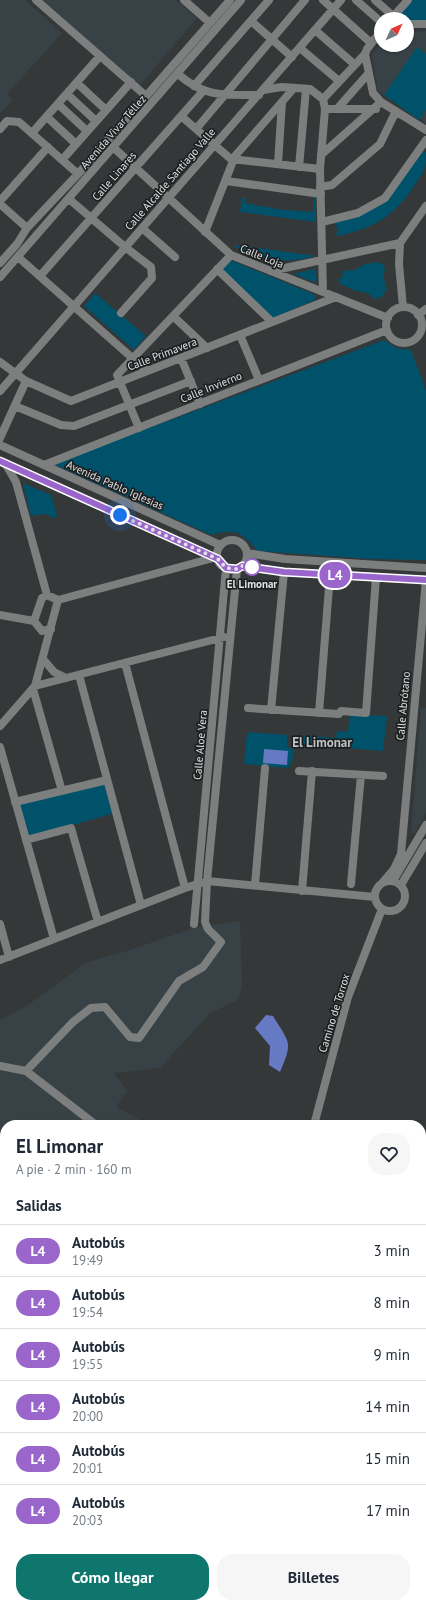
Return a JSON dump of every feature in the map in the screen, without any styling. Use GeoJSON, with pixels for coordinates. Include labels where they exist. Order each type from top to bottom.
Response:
{"type":"FeatureCollection","features":[{"type":"Feature","properties":{"kind":"street"},"geometry":{"type":"LineString","coordinates":[[36,0],[146,96]]}},
{"type":"Feature","properties":{"kind":"street"},"geometry":{"type":"LineString","coordinates":[[184,0],[210,23]]}},
{"type":"Feature","properties":{"kind":"street","name":"Avenida Vivar Téllez"},"geometry":{"type":"LineString","coordinates":[[0,263],[17,244],[27,228],[78,174],[230,0]]}},
{"type":"Feature","properties":{"kind":"street","name":"Avenida Vivar Téllez"},"geometry":{"type":"LineString","coordinates":[[0,277],[70,199],[242,0]]}},
{"type":"Feature","properties":{"kind":"street"},"geometry":{"type":"LineString","coordinates":[[194,86],[269,0]]}},
{"type":"Feature","properties":{"kind":"street"},"geometry":{"type":"LineString","coordinates":[[196,129],[234,82],[305,0]]}},
{"type":"Feature","properties":{"kind":"street"},"geometry":{"type":"LineString","coordinates":[[323,0],[371,43]]}},
{"type":"Feature","properties":{"kind":"street","name":"Calle Alcalde Santiago Valle"},"geometry":{"type":"LineString","coordinates":[[0,391],[341,0]]}},
{"type":"Feature","properties":{"kind":"street"},"geometry":{"type":"LineString","coordinates":[[356,0],[374,16]]}},
{"type":"Feature","properties":{"kind":"street"},"geometry":{"type":"LineString","coordinates":[[375,0],[386,12]]}},
{"type":"Feature","properties":{"kind":"street"},"geometry":{"type":"LineString","coordinates":[[397,12],[408,0]]}},
{"type":"Feature","properties":{"kind":"street"},"geometry":{"type":"LineString","coordinates":[[251,21],[292,57]]}},
{"type":"Feature","properties":{"kind":"street"},"geometry":{"type":"LineString","coordinates":[[414,24],[426,24]]}},
{"type":"Feature","properties":{"kind":"street"},"geometry":{"type":"LineString","coordinates":[[316,30],[354,64]]}},
{"type":"Feature","properties":{"kind":"street"},"geometry":{"type":"LineString","coordinates":[[323,99],[354,64],[365,54],[374,39]]}},
{"type":"Feature","properties":{"kind":"street"},"geometry":{"type":"LineString","coordinates":[[300,48],[339,81]]}},
{"type":"Feature","properties":{"kind":"street"},"geometry":{"type":"LineString","coordinates":[[365,54],[368,74],[378,105]]}},
{"type":"Feature","properties":{"kind":"street"},"geometry":{"type":"LineString","coordinates":[[32,134],[100,56]]}},
{"type":"Feature","properties":{"kind":"street"},"geometry":{"type":"LineString","coordinates":[[178,74],[194,86],[218,95],[238,95],[282,87],[310,89],[323,99],[324,109],[320,170],[323,292]]}},
{"type":"Feature","properties":{"kind":"street"},"geometry":{"type":"LineString","coordinates":[[337,109],[368,74]]}},
{"type":"Feature","properties":{"kind":"street"},"geometry":{"type":"LineString","coordinates":[[62,160],[131,82]]}},
{"type":"Feature","properties":{"kind":"street"},"geometry":{"type":"LineString","coordinates":[[76,83],[106,110]]}},
{"type":"Feature","properties":{"kind":"street"},"geometry":{"type":"LineString","coordinates":[[205,232],[226,181],[232,160],[294,88]]}},
{"type":"Feature","properties":{"kind":"street"},"geometry":{"type":"LineString","coordinates":[[299,167],[306,89]]}},
{"type":"Feature","properties":{"kind":"street","name":"Calle Linares"},"geometry":{"type":"LineString","coordinates":[[40,276],[204,90]]}},
{"type":"Feature","properties":{"kind":"street"},"geometry":{"type":"LineString","coordinates":[[67,94],[96,121]]}},
{"type":"Feature","properties":{"kind":"street"},"geometry":{"type":"LineString","coordinates":[[238,95],[245,100],[246,108]]}},
{"type":"Feature","properties":{"kind":"street"},"geometry":{"type":"LineString","coordinates":[[278,164],[282,102]]}},
{"type":"Feature","properties":{"kind":"street"},"geometry":{"type":"LineString","coordinates":[[58,104],[87,131]]}},
{"type":"Feature","properties":{"kind":"street"},"geometry":{"type":"LineString","coordinates":[[321,154],[378,105]]}},
{"type":"Feature","properties":{"kind":"street"},"geometry":{"type":"LineString","coordinates":[[324,109],[378,105],[396,111],[426,130]]}},
{"type":"Feature","properties":{"kind":"street"},"geometry":{"type":"LineString","coordinates":[[226,181],[321,191],[332,185],[380,144],[396,111]]}},
{"type":"Feature","properties":{"kind":"street"},"geometry":{"type":"LineString","coordinates":[[181,116],[232,160],[278,164],[320,170]]}},
{"type":"Feature","properties":{"kind":"street"},"geometry":{"type":"LineString","coordinates":[[46,117],[76,144]]}},
{"type":"Feature","properties":{"kind":"street"},"geometry":{"type":"LineString","coordinates":[[0,129],[7,121],[19,122],[78,174]]}},
{"type":"Feature","properties":{"kind":"street"},"geometry":{"type":"LineString","coordinates":[[322,222],[358,213],[385,198],[426,140]]}},
{"type":"Feature","properties":{"kind":"street"},"geometry":{"type":"LineString","coordinates":[[27,228],[0,203],[48,147]]}},
{"type":"Feature","properties":{"kind":"street","name":"Calle Loja"},"geometry":{"type":"LineString","coordinates":[[114,148],[231,255],[388,318]]}},
{"type":"Feature","properties":{"kind":"street"},"geometry":{"type":"LineString","coordinates":[[70,199],[125,247],[151,267],[152,278],[121,313]]}},
{"type":"Feature","properties":{"kind":"street"},"geometry":{"type":"LineString","coordinates":[[403,307],[399,264],[400,243],[426,206]]}},
{"type":"Feature","properties":{"kind":"street"},"geometry":{"type":"LineString","coordinates":[[142,228],[175,257]]}},
{"type":"Feature","properties":{"kind":"street"},"geometry":{"type":"LineString","coordinates":[[271,271],[323,261],[400,243]]}},
{"type":"Feature","properties":{"kind":"street"},"geometry":{"type":"LineString","coordinates":[[139,428],[121,381],[117,376],[133,357],[231,255]]}},
{"type":"Feature","properties":{"kind":"street"},"geometry":{"type":"LineString","coordinates":[[18,257],[133,357],[147,371]]}},
{"type":"Feature","properties":{"kind":"street"},"geometry":{"type":"LineString","coordinates":[[217,270],[272,322]]}},
{"type":"Feature","properties":{"kind":"street","name":"Calle Primavera"},"geometry":{"type":"LineString","coordinates":[[0,362],[26,381],[71,401],[336,297]]}},
{"type":"Feature","properties":{"kind":"street"},"geometry":{"type":"LineString","coordinates":[[403,307],[409,308],[418,315],[421,321],[423,337],[402,343],[395,340],[387,330],[388,318],[397,309],[403,307]]}},
{"type":"Feature","properties":{"kind":"street"},"geometry":{"type":"LineString","coordinates":[[418,315],[426,309]]}},
{"type":"Feature","properties":{"kind":"street"},"geometry":{"type":"LineString","coordinates":[[173,316],[207,348]]}},
{"type":"Feature","properties":{"kind":"street","name":"Calle Invierno"},"geometry":{"type":"LineString","coordinates":[[44,465],[387,330]]}},
{"type":"Feature","properties":{"kind":"street"},"geometry":{"type":"LineString","coordinates":[[240,335],[259,380]]}},
{"type":"Feature","properties":{"kind":"street"},"geometry":{"type":"LineString","coordinates":[[181,358],[200,404]]}},
{"type":"Feature","properties":{"kind":"street"},"geometry":{"type":"LineString","coordinates":[[0,438],[26,381]]}},
{"type":"Feature","properties":{"kind":"street"},"geometry":{"type":"LineString","coordinates":[[15,406],[61,425],[74,426],[191,381]]}},
{"type":"Feature","properties":{"kind":"street","name":"Avenida Pablo Iglesias"},"geometry":{"type":"LineString","coordinates":[[0,445],[220,545]]}},
{"type":"Feature","properties":{"kind":"street"},"geometry":{"type":"LineString","coordinates":[[3,462],[215,558],[226,568],[239,567],[284,572],[426,580]]}},
{"type":"Feature","properties":{"kind":"street"},"geometry":{"type":"LineString","coordinates":[[3,462],[16,482],[47,595]]}},
{"type":"Feature","properties":{"kind":"street"},"geometry":{"type":"LineString","coordinates":[[16,482],[19,476],[26,472]]}},
{"type":"Feature","properties":{"kind":"street"},"geometry":{"type":"LineString","coordinates":[[215,558],[220,545],[225,541],[236,540],[241,543],[247,553],[246,560],[239,567]]}},
{"type":"Feature","properties":{"kind":"street"},"geometry":{"type":"LineString","coordinates":[[187,566],[193,554],[190,547]]}},
{"type":"Feature","properties":{"kind":"street"},"geometry":{"type":"LineString","coordinates":[[247,553],[285,558],[426,568]]}},
{"type":"Feature","properties":{"kind":"street"},"geometry":{"type":"LineString","coordinates":[[47,595],[58,600],[215,558]]}},
{"type":"Feature","properties":{"kind":"street","name":"Calle Aloe Vera"},"geometry":{"type":"LineString","coordinates":[[194,924],[203,882],[230,635],[239,567]]}},
{"type":"Feature","properties":{"kind":"street","name":"Calle Aloe Vera"},"geometry":{"type":"LineString","coordinates":[[26,1071],[73,1022],[91,1008],[106,1007],[130,1037],[140,1038],[179,981],[203,967],[221,942],[208,929],[205,922],[203,882],[226,568]]}},
{"type":"Feature","properties":{"kind":"street"},"geometry":{"type":"LineString","coordinates":[[271,710],[284,572]]}},
{"type":"Feature","properties":{"kind":"street"},"geometry":{"type":"LineString","coordinates":[[319,713],[330,575]]}},
{"type":"Feature","properties":{"kind":"street"},"geometry":{"type":"LineString","coordinates":[[248,708],[339,714],[341,711],[366,713],[376,577]]}},
{"type":"Feature","properties":{"kind":"street","name":"Calle Abrótano"},"geometry":{"type":"LineString","coordinates":[[382,883],[394,869],[401,854],[426,580]]}},
{"type":"Feature","properties":{"kind":"street"},"geometry":{"type":"LineString","coordinates":[[34,621],[42,598],[47,595]]}},
{"type":"Feature","properties":{"kind":"street"},"geometry":{"type":"LineString","coordinates":[[0,726],[34,688],[58,600]]}},
{"type":"Feature","properties":{"kind":"street"},"geometry":{"type":"LineString","coordinates":[[0,615],[34,621],[42,631],[51,630]]}},
{"type":"Feature","properties":{"kind":"street"},"geometry":{"type":"LineString","coordinates":[[34,688],[79,674],[220,639],[230,635]]}},
{"type":"Feature","properties":{"kind":"street"},"geometry":{"type":"LineString","coordinates":[[43,659],[54,672],[66,678]]}},
{"type":"Feature","properties":{"kind":"street"},"geometry":{"type":"LineString","coordinates":[[125,663],[185,888]]}},
{"type":"Feature","properties":{"kind":"street"},"geometry":{"type":"LineString","coordinates":[[79,674],[141,905]]}},
{"type":"Feature","properties":{"kind":"street"},"geometry":{"type":"LineString","coordinates":[[34,688],[62,791]]}},
{"type":"Feature","properties":{"kind":"street"},"geometry":{"type":"LineString","coordinates":[[0,747],[54,939]]}},
{"type":"Feature","properties":{"kind":"street"},"geometry":{"type":"LineString","coordinates":[[255,885],[265,768]]}},
{"type":"Feature","properties":{"kind":"street"},"geometry":{"type":"LineString","coordinates":[[299,771],[383,776]]}},
{"type":"Feature","properties":{"kind":"street"},"geometry":{"type":"LineString","coordinates":[[302,891],[312,771]]}},
{"type":"Feature","properties":{"kind":"street"},"geometry":{"type":"LineString","coordinates":[[351,884],[361,775]]}},
{"type":"Feature","properties":{"kind":"street"},"geometry":{"type":"LineString","coordinates":[[16,802],[107,780]]}},
{"type":"Feature","properties":{"kind":"street"},"geometry":{"type":"LineString","coordinates":[[393,881],[426,825]]}},
{"type":"Feature","properties":{"kind":"street"},"geometry":{"type":"LineString","coordinates":[[26,840],[71,828],[98,922]]}},
{"type":"Feature","properties":{"kind":"street"},"geometry":{"type":"LineString","coordinates":[[403,835],[408,841],[416,842]]}},
{"type":"Feature","properties":{"kind":"street"},"geometry":{"type":"LineString","coordinates":[[401,885],[426,843]]}},
{"type":"Feature","properties":{"kind":"street"},"geometry":{"type":"LineString","coordinates":[[393,881],[401,885],[405,891],[404,903],[400,908],[392,912],[382,910],[378,906],[375,897],[377,888],[382,883],[393,881]]}},
{"type":"Feature","properties":{"kind":"street"},"geometry":{"type":"LineString","coordinates":[[0,960],[203,882],[255,885],[302,891],[375,897]]}},
{"type":"Feature","properties":{"kind":"street","name":"Camino de Torrox"},"geometry":{"type":"LineString","coordinates":[[315,1120],[348,997],[382,910]]}},
{"type":"Feature","properties":{"kind":"street"},"geometry":{"type":"LineString","coordinates":[[0,924],[9,957]]}},
{"type":"Feature","properties":{"kind":"street"},"geometry":{"type":"LineString","coordinates":[[0,1066],[26,1071],[90,1120]]}},
{"type":"Feature","properties":{"kind":"shaded area"},"geometry":{"type":"Polygon","coordinates":[[[0,0],[25,0],[62,33],[7,94],[13,99],[0,114],[0,0]]]}},
{"type":"Feature","properties":{"kind":"shaded area"},"geometry":{"type":"Polygon","coordinates":[[[41,0],[176,0],[197,18],[139,86],[41,0]]]}},
{"type":"Feature","properties":{"kind":"shaded area"},"geometry":{"type":"Polygon","coordinates":[[[413,0],[426,0],[426,20],[414,20],[414,12],[402,12],[413,0]]]}},
{"type":"Feature","properties":{"kind":"shaded area"},"geometry":{"type":"Polygon","coordinates":[[[426,31],[426,123],[378,91],[372,54],[374,52],[414,52],[414,32],[426,31]]]}},
{"type":"Feature","properties":{"kind":"shaded area"},"geometry":{"type":"Polygon","coordinates":[[[417,47],[426,54],[426,110],[419,120],[384,95],[417,47]]]}},
{"type":"Feature","properties":{"kind":"shaded area"},"geometry":{"type":"Polygon","coordinates":[[[422,150],[426,153],[423,172],[397,208],[389,215],[371,226],[337,236],[336,233],[338,233],[335,221],[370,211],[422,150]]]}},
{"type":"Feature","properties":{"kind":"shaded area"},"geometry":{"type":"Polygon","coordinates":[[[313,196],[316,196],[316,222],[240,212],[242,198],[246,198],[245,203],[283,210],[313,212],[313,196]]]}},
{"type":"Feature","properties":{"kind":"shaded area"},"geometry":{"type":"Polygon","coordinates":[[[235,245],[316,256],[293,260],[274,259],[246,251],[235,247],[235,245]]]}},
{"type":"Feature","properties":{"kind":"shaded area"},"geometry":{"type":"Polygon","coordinates":[[[230,260],[313,294],[315,296],[315,300],[273,318],[221,269],[230,260]]]}},
{"type":"Feature","properties":{"kind":"shaded area"},"geometry":{"type":"Polygon","coordinates":[[[379,262],[379,264],[384,264],[385,270],[383,275],[387,291],[384,292],[384,295],[380,298],[378,296],[377,299],[373,298],[368,293],[356,291],[340,284],[338,279],[343,277],[342,271],[355,270],[365,264],[379,262]]]}},
{"type":"Feature","properties":{"kind":"shaded area"},"geometry":{"type":"Polygon","coordinates":[[[315,269],[317,280],[314,282],[293,274],[315,269]]]}},
{"type":"Feature","properties":{"kind":"shaded area"},"geometry":{"type":"Polygon","coordinates":[[[95,293],[146,336],[134,350],[84,306],[95,293]]]}},
{"type":"Feature","properties":{"kind":"shaded area"},"geometry":{"type":"Polygon","coordinates":[[[384,340],[396,348],[411,350],[426,391],[426,560],[371,559],[258,551],[238,533],[227,532],[211,535],[53,464],[384,340]]]}},
{"type":"Feature","properties":{"kind":"shaded area"},"geometry":{"type":"Polygon","coordinates":[[[23,483],[51,495],[57,516],[55,518],[44,514],[31,516],[23,483]]]}},
{"type":"Feature","properties":{"kind":"shaded area"},"geometry":{"type":"Polygon","coordinates":[[[421,708],[426,708],[426,813],[414,834],[411,833],[421,708]]]}},
{"type":"Feature","properties":{"kind":"shaded area"},"geometry":{"type":"Polygon","coordinates":[[[350,714],[387,716],[383,751],[299,744],[299,735],[336,738],[337,731],[348,732],[350,714]]]}},
{"type":"Feature","properties":{"kind":"shaded area"},"geometry":{"type":"Polygon","coordinates":[[[247,732],[287,735],[287,747],[294,748],[292,763],[289,763],[289,768],[244,764],[247,732]]]}},
{"type":"Feature","properties":{"kind":"shaded area"},"geometry":{"type":"Polygon","coordinates":[[[106,782],[115,813],[27,838],[18,803],[106,782]]]}},
{"type":"Feature","properties":{"kind":"shaded area"},"geometry":{"type":"Polygon","coordinates":[[[240,921],[242,987],[238,1000],[210,1013],[160,1068],[114,1073],[127,1091],[116,1107],[141,1120],[0,1120],[0,1020],[28,1005],[87,962],[121,953],[200,926],[240,921]]]}},
{"type":"Feature","properties":{"kind":"water"},"geometry":{"type":"Polygon","coordinates":[[[264,749],[288,751],[287,765],[263,763],[264,749]]]}},
{"type":"Feature","properties":{"kind":"water"},"geometry":{"type":"Polygon","coordinates":[[[266,1015],[273,1016],[288,1043],[287,1054],[280,1072],[269,1065],[270,1046],[255,1028],[266,1015]]]}},
{"type":"Feature","properties":{"kind":"bus line","name":"L4"},"geometry":{"type":"LineString","coordinates":[[0,461],[218,559],[226,568],[237,569],[242,566],[284,572],[426,580]]}},
{"type":"Feature","properties":{"kind":"place","name":"El Limonar"},"geometry":{"type":"Point","coordinates":[252,567]}},
{"type":"Feature","properties":{"kind":"district","name":"El Limonar"},"geometry":{"type":"Point","coordinates":[322,742]}},
{"type":"Feature","properties":{"kind":"route"},"geometry":{"type":"LineString","coordinates":[[120,515],[218,559],[226,568],[237,569],[242,566],[252,567]]}}]}
